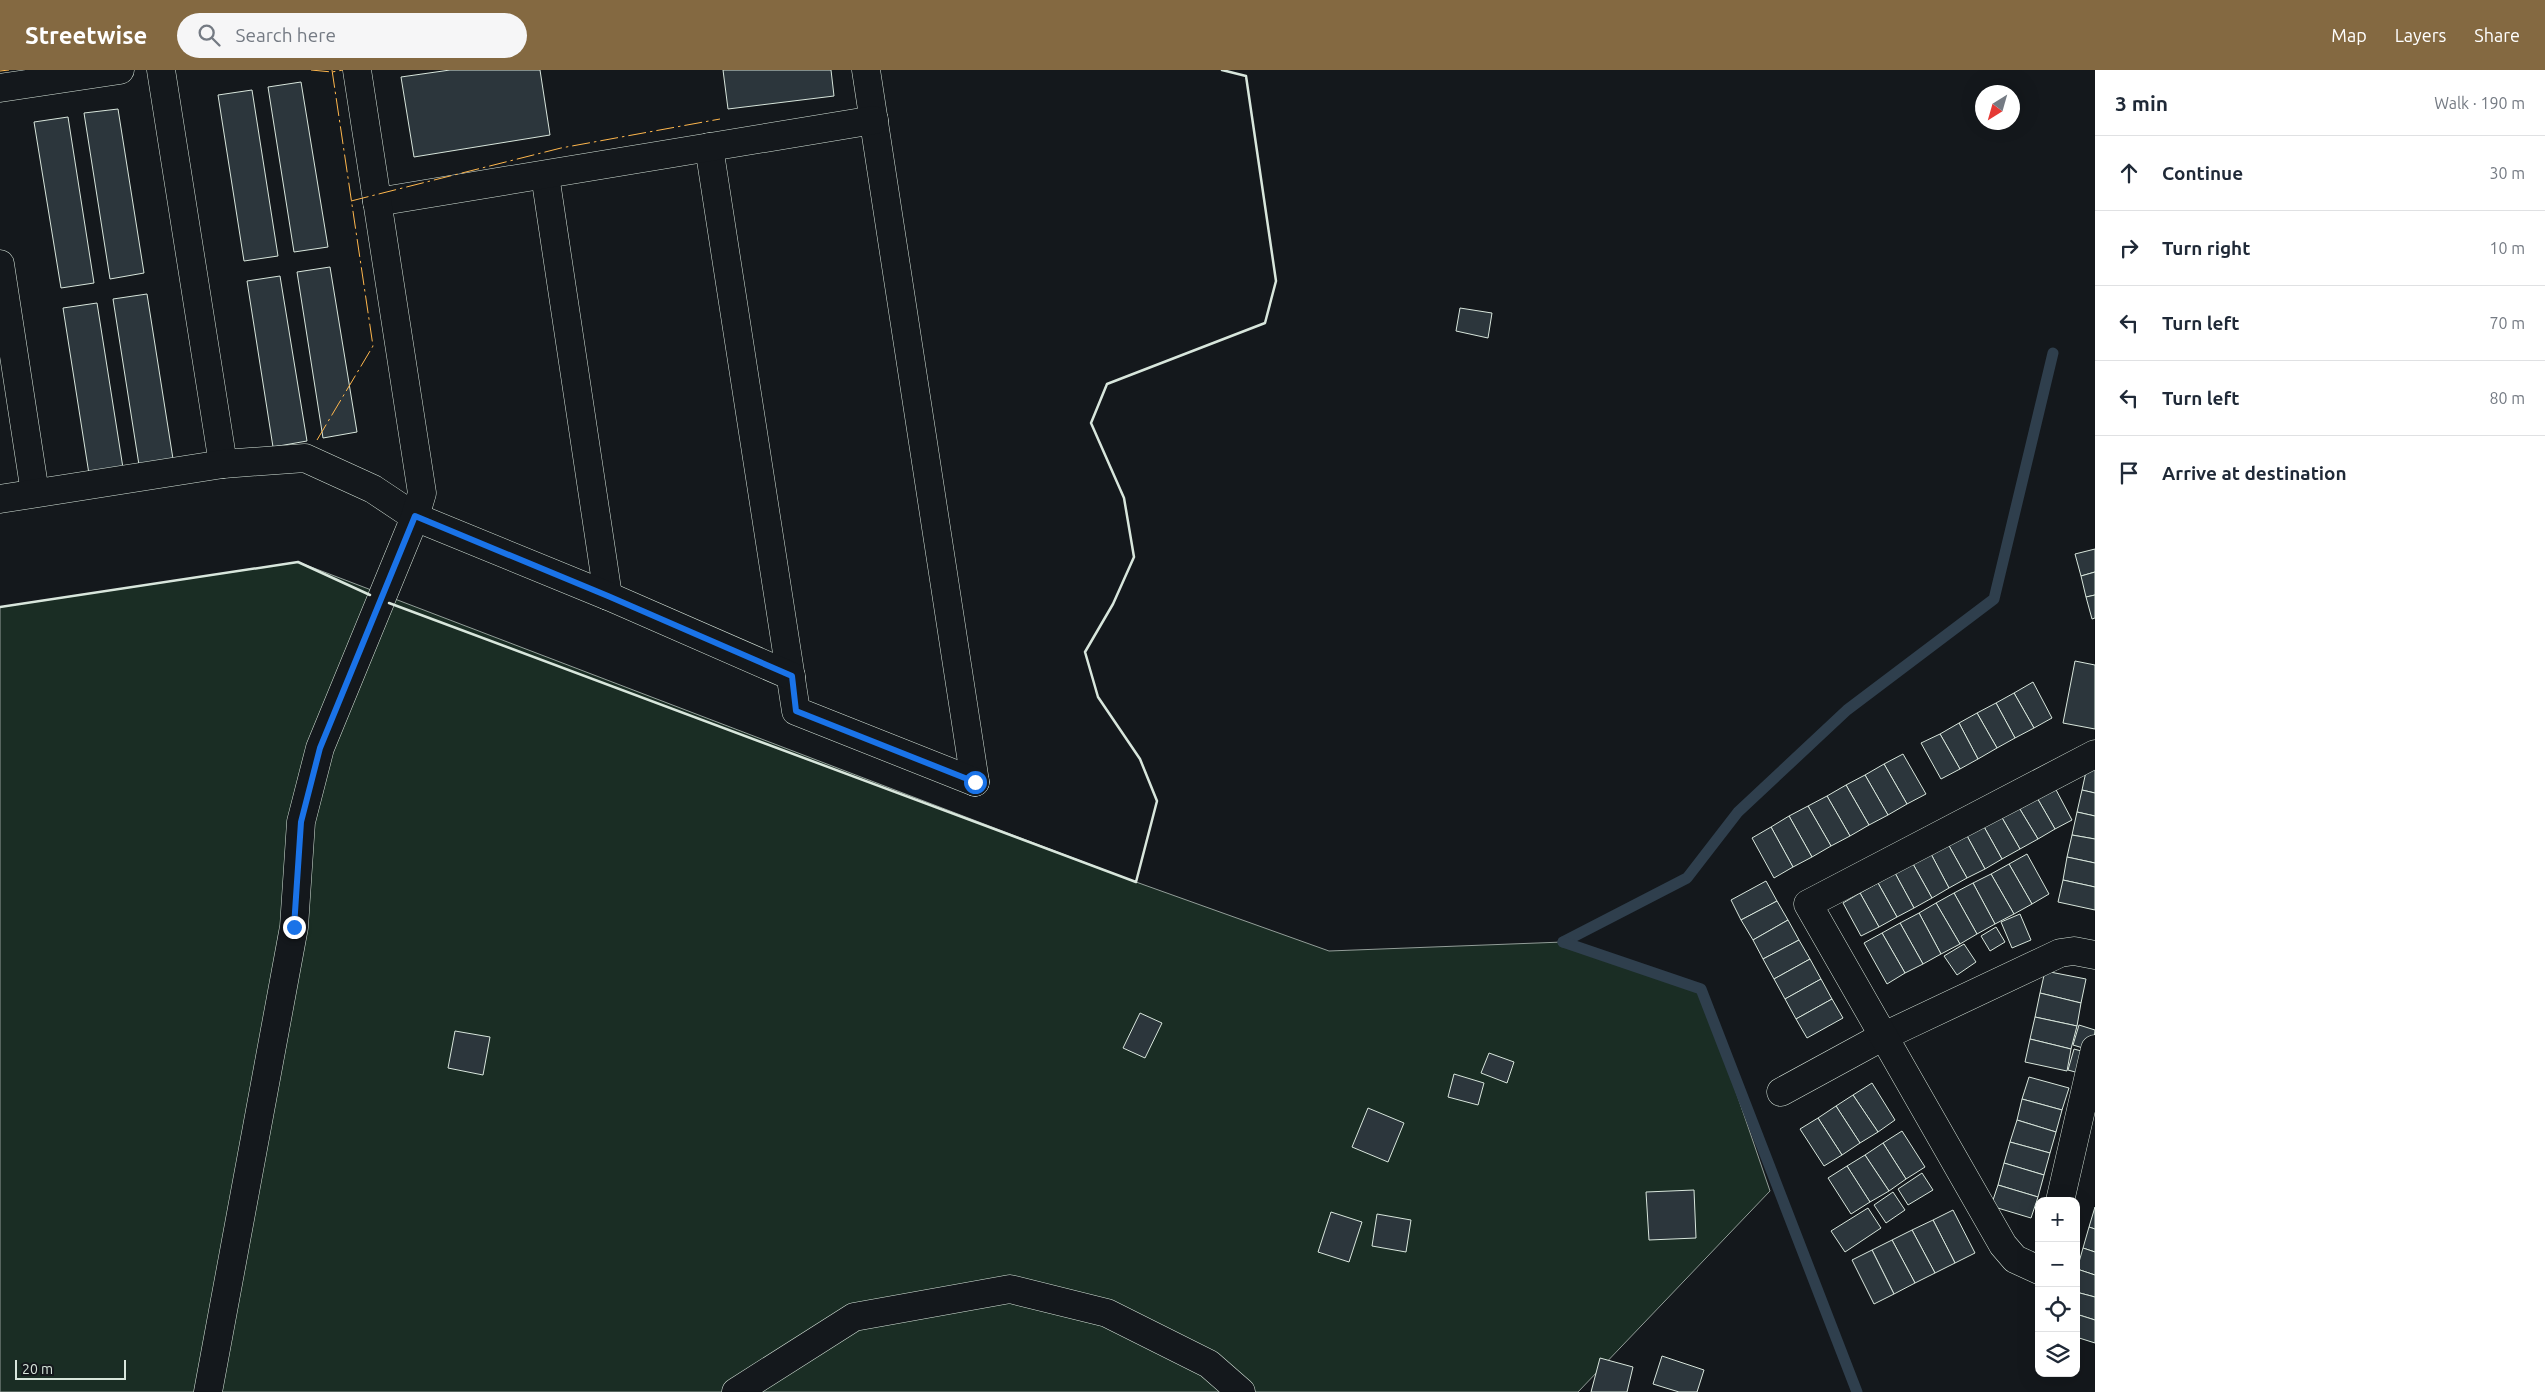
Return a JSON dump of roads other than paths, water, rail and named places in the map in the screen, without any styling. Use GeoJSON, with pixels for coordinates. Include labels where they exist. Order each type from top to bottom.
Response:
{"type":"FeatureCollection","features":[{"type":"Feature","properties":{"kind":"street"},"geometry":{"type":"LineString","coordinates":[[0,88],[120,70]]}},
{"type":"Feature","properties":{"kind":"street"},"geometry":{"type":"LineString","coordinates":[[161,70],[223,464]]}},
{"type":"Feature","properties":{"kind":"street"},"geometry":{"type":"LineString","coordinates":[[208,1392],[294,927],[301,822],[320,748],[415,516],[422,493],[357,70]]}},
{"type":"Feature","properties":{"kind":"street"},"geometry":{"type":"LineString","coordinates":[[709,147],[796,711],[975,782],[866,70]]}},
{"type":"Feature","properties":{"kind":"street"},"geometry":{"type":"LineString","coordinates":[[378,202],[874,120]]}},
{"type":"Feature","properties":{"kind":"street"},"geometry":{"type":"LineString","coordinates":[[545,175],[608,596]]}},
{"type":"Feature","properties":{"kind":"street"},"geometry":{"type":"LineString","coordinates":[[0,264],[35,494]]}},
{"type":"Feature","properties":{"kind":"street"},"geometry":{"type":"LineString","coordinates":[[0,499],[223,464],[305,458],[373,489],[415,516],[608,596],[792,676]]}},
{"type":"Feature","properties":{"kind":"street"},"geometry":{"type":"LineString","coordinates":[[2035,1268],[2015,1259],[2003,1245],[1882,1037],[1808,904],[2091,754],[2095,754]]}},
{"type":"Feature","properties":{"kind":"street"},"geometry":{"type":"LineString","coordinates":[[1781,1092],[1882,1037],[2060,953],[2074,950],[2095,955]]}},
{"type":"Feature","properties":{"kind":"street"},"geometry":{"type":"LineString","coordinates":[[2061,1197],[2095,1049]]}},
{"type":"Feature","properties":{"kind":"street"},"geometry":{"type":"LineString","coordinates":[[736,1392],[854,1317],[1010,1289],[1107,1313],[1209,1364],[1240,1392]]}},
{"type":"Feature","properties":{"kind":"waterway"},"geometry":{"type":"LineString","coordinates":[[1563,942],[1687,878],[1738,812],[1847,710],[1994,599],[2053,353]]}},
{"type":"Feature","properties":{"kind":"waterway"},"geometry":{"type":"LineString","coordinates":[[1563,942],[1701,989],[1857,1392]]}}]}
